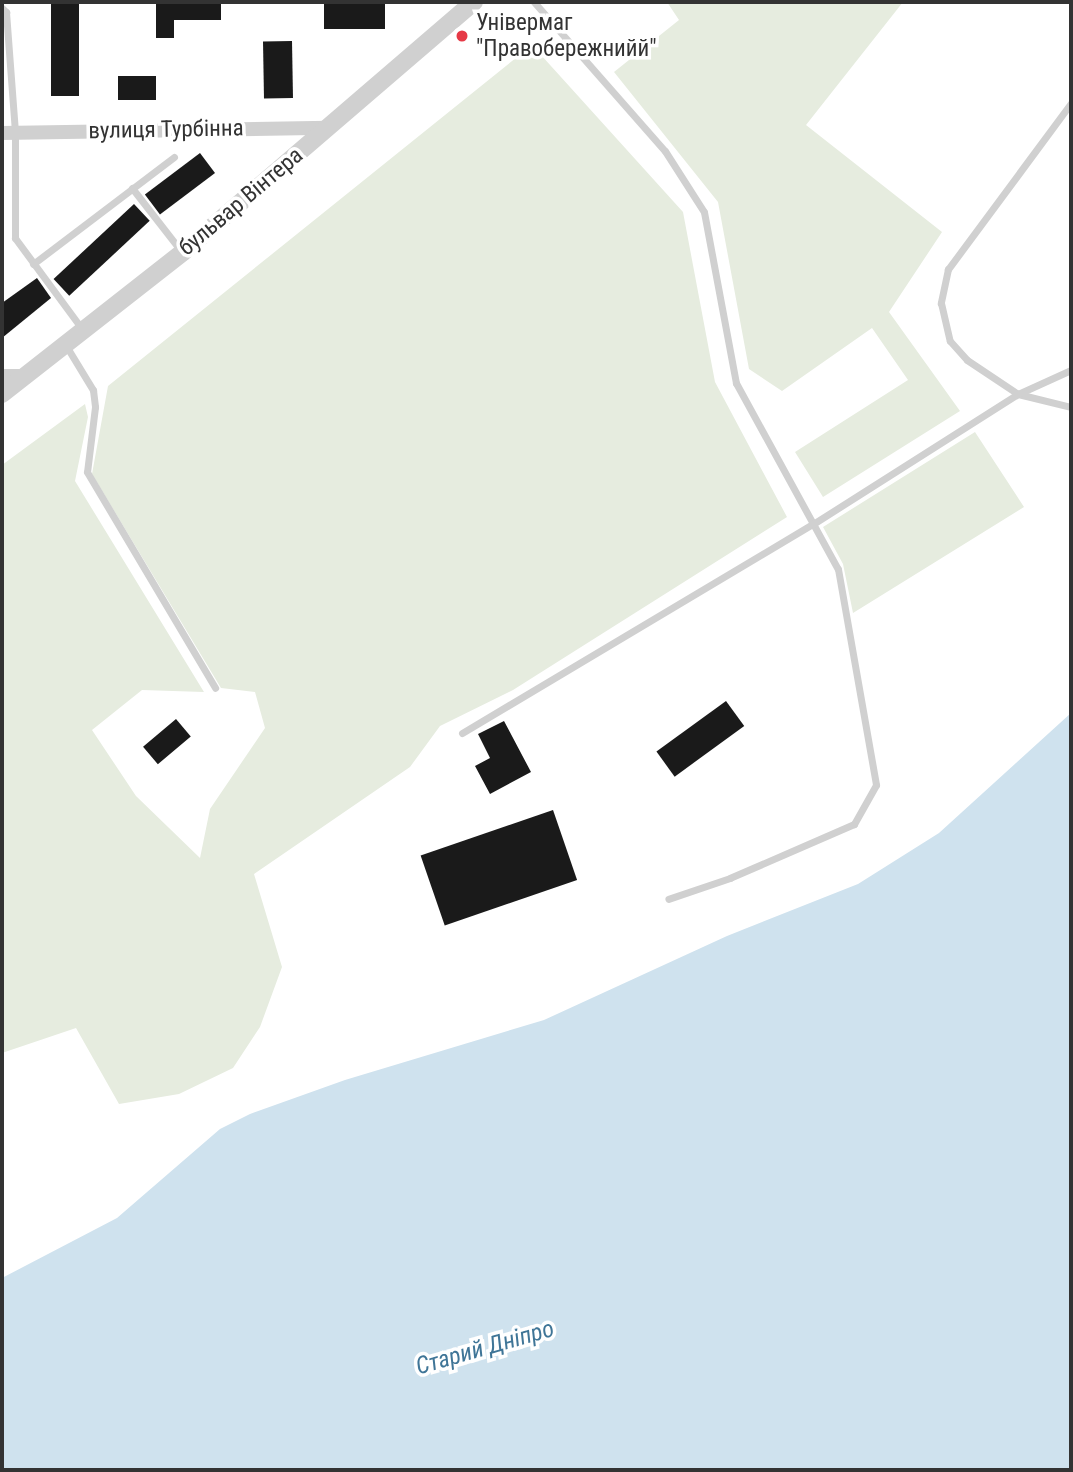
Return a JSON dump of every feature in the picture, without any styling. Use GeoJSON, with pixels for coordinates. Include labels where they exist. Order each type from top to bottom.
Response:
{"type":"FeatureCollection","features":[{"type":"Feature","properties":{"kind":"street","name":"бульвар Вінтера"},"geometry":{"type":"LineString","coordinates":[[2,394],[183,252],[474,2]]}},
{"type":"Feature","properties":{"kind":"street","name":"вулиця Турбінна"},"geometry":{"type":"LineString","coordinates":[[8,133],[330,128]]}},
{"type":"Feature","properties":{"kind":"street"},"geometry":{"type":"LineString","coordinates":[[2,376],[25,376]]}},
{"type":"Feature","properties":{"kind":"lane"},"geometry":{"type":"LineString","coordinates":[[534,2],[615,91],[696,194],[704,212],[736,383],[838,569],[876,785],[854,824],[730,878],[668,899]]}},
{"type":"Feature","properties":{"kind":"lane"},"geometry":{"type":"LineString","coordinates":[[2,8],[6,12],[8,133],[15,238],[83,330]]}},
{"type":"Feature","properties":{"kind":"lane"},"geometry":{"type":"LineString","coordinates":[[1071,103],[948,269],[941,303],[950,341],[967,360],[1018,394],[1071,407]]}},
{"type":"Feature","properties":{"kind":"lane"},"geometry":{"type":"LineString","coordinates":[[33,264],[174,156]]}},
{"type":"Feature","properties":{"kind":"lane"},"geometry":{"type":"LineString","coordinates":[[132,188],[183,252]]}},
{"type":"Feature","properties":{"kind":"lane"},"geometry":{"type":"LineString","coordinates":[[65,344],[93,390],[87,472],[215,688]]}},
{"type":"Feature","properties":{"kind":"lane"},"geometry":{"type":"LineString","coordinates":[[462,733],[813,524],[1018,394],[1071,370]]}},
{"type":"Feature","properties":{"kind":"shaded area"},"geometry":{"type":"Polygon","coordinates":[[[667,2],[903,2],[806,125],[942,232],[889,312],[960,411],[823,497],[795,452],[908,380],[872,328],[782,391],[749,369],[718,202],[614,72],[679,20],[667,2]]]}},
{"type":"Feature","properties":{"kind":"shaded area"},"geometry":{"type":"Polygon","coordinates":[[[532,45],[683,212],[715,382],[787,517],[513,690],[440,726],[410,767],[254,874],[282,967],[260,1027],[233,1068],[179,1094],[119,1104],[76,1028],[2,1053],[2,465],[85,404],[88,417],[75,481],[204,692],[142,690],[92,730],[136,796],[200,858],[210,809],[265,728],[255,692],[221,688],[92,474],[108,386],[532,45]]]}},
{"type":"Feature","properties":{"kind":"shaded area"},"geometry":{"type":"Polygon","coordinates":[[[975,432],[1024,507],[853,613],[843,564],[823,527],[975,432]]]}},
{"type":"Feature","properties":{"kind":"water","name":"Старий Дніпро"},"geometry":{"type":"Polygon","coordinates":[[[1071,713],[1071,1470],[2,1470],[2,1278],[117,1218],[220,1129],[250,1114],[345,1080],[544,1020],[727,936],[858,884],[939,833],[1071,713]]]}},
{"type":"Feature","properties":{"kind":"building"},"geometry":{"type":"Polygon","coordinates":[[[51,2],[79,2],[79,96],[51,96],[51,2]]]}},
{"type":"Feature","properties":{"kind":"building"},"geometry":{"type":"Polygon","coordinates":[[[156,2],[221,2],[221,20],[174,20],[174,38],[156,38],[156,2]]]}},
{"type":"Feature","properties":{"kind":"building"},"geometry":{"type":"Polygon","coordinates":[[[324,2],[385,2],[385,29],[324,29],[324,2]]]}},
{"type":"Feature","properties":{"kind":"building"},"geometry":{"type":"Polygon","coordinates":[[[292,41],[293,98],[264,98],[263,42],[292,41]]]}},
{"type":"Feature","properties":{"kind":"building"},"geometry":{"type":"Polygon","coordinates":[[[118,76],[156,76],[156,100],[118,100],[118,76]]]}},
{"type":"Feature","properties":{"kind":"building"},"geometry":{"type":"Polygon","coordinates":[[[200,153],[215,173],[160,214],[145,195],[200,153]]]}},
{"type":"Feature","properties":{"kind":"building"},"geometry":{"type":"Polygon","coordinates":[[[134,204],[150,221],[69,296],[54,279],[134,204]]]}},
{"type":"Feature","properties":{"kind":"building"},"geometry":{"type":"Polygon","coordinates":[[[37,278],[51,298],[2,338],[2,303],[37,278]]]}},
{"type":"Feature","properties":{"kind":"building"},"geometry":{"type":"Polygon","coordinates":[[[726,701],[744,726],[675,777],[656,752],[726,701]]]}},
{"type":"Feature","properties":{"kind":"building"},"geometry":{"type":"Polygon","coordinates":[[[176,719],[191,737],[158,764],[143,747],[176,719]]]}},
{"type":"Feature","properties":{"kind":"building"},"geometry":{"type":"Polygon","coordinates":[[[504,721],[531,772],[490,794],[475,766],[490,758],[478,734],[504,721]]]}},
{"type":"Feature","properties":{"kind":"building"},"geometry":{"type":"Polygon","coordinates":[[[553,810],[577,880],[445,926],[421,856],[553,810]]]}},
{"type":"Feature","properties":{"kind":"place","name":"Універмаг \"Правобережнийй\""},"geometry":{"type":"Point","coordinates":[462,36]}}]}
